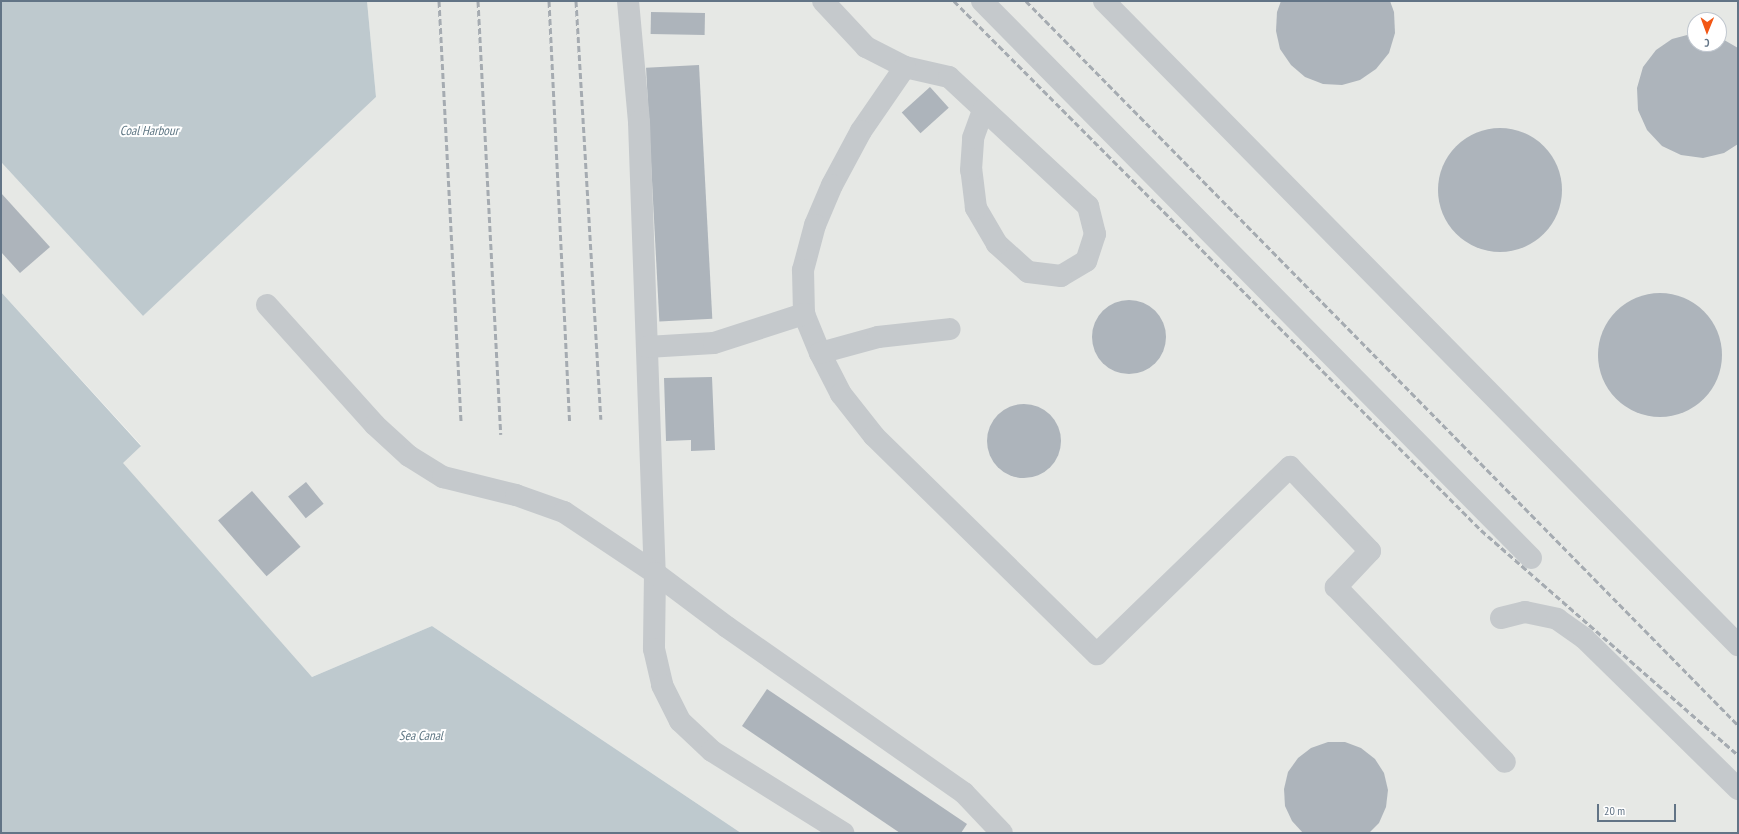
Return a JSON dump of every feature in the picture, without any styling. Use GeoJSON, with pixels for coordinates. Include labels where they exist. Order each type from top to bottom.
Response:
{"type":"FeatureCollection","features":[{"type":"Feature","properties":{"kind":"lane"},"geometry":{"type":"LineString","coordinates":[[628,1],[639,122],[655,573],[654,649],[662,685],[680,721],[712,751],[843,833]]}},
{"type":"Feature","properties":{"kind":"lane"},"geometry":{"type":"LineString","coordinates":[[823,1],[866,47],[905,67],[949,77],[1088,206],[1095,234],[1086,261],[1061,276],[1028,272],[997,244],[976,208],[971,170],[973,138],[984,110]]}},
{"type":"Feature","properties":{"kind":"lane"},"geometry":{"type":"LineString","coordinates":[[982,1],[1531,558]]}},
{"type":"Feature","properties":{"kind":"lane"},"geometry":{"type":"LineString","coordinates":[[1104,1],[1738,645]]}},
{"type":"Feature","properties":{"kind":"lane"},"geometry":{"type":"LineString","coordinates":[[905,67],[861,131],[815,224],[803,270],[804,314],[820,353],[841,394],[874,436],[1096,654],[1290,467],[1370,551],[1336,587],[1505,762]]}},
{"type":"Feature","properties":{"kind":"lane"},"geometry":{"type":"LineString","coordinates":[[267,305],[375,425],[409,456],[443,477],[516,495],[564,512],[655,573],[727,627],[964,793],[1002,833]]}},
{"type":"Feature","properties":{"kind":"lane"},"geometry":{"type":"LineString","coordinates":[[647,347],[714,343],[804,314]]}},
{"type":"Feature","properties":{"kind":"lane"},"geometry":{"type":"LineString","coordinates":[[820,353],[878,337],[950,329]]}},
{"type":"Feature","properties":{"kind":"lane"},"geometry":{"type":"LineString","coordinates":[[1501,618],[1525,612],[1551,618],[1584,638],[1738,789]]}},
{"type":"Feature","properties":{"kind":"shaded area"},"geometry":{"type":"Polygon","coordinates":[[[367,1],[1738,1],[1738,833],[741,833],[432,626],[312,677],[122,463],[141,445],[1,292],[1,162],[143,316],[376,97],[367,1]]]}},
{"type":"Feature","properties":{"kind":"water","name":"Coal Harbour"},"geometry":{"type":"Polygon","coordinates":[[[1,1],[367,1],[376,97],[143,316],[1,162],[1,1]]]}},
{"type":"Feature","properties":{"kind":"water","name":"Sea Canal"},"geometry":{"type":"Polygon","coordinates":[[[1,292],[141,446],[123,463],[312,677],[432,626],[741,833],[1,833],[1,292]]]}},
{"type":"Feature","properties":{"kind":"building"},"geometry":{"type":"Polygon","coordinates":[[[1281,1],[1390,1],[1394,12],[1395,33],[1389,53],[1376,69],[1360,80],[1342,85],[1323,84],[1305,77],[1291,65],[1280,49],[1276,31],[1277,12],[1281,1]]]}},
{"type":"Feature","properties":{"kind":"building"},"geometry":{"type":"Polygon","coordinates":[[[651,12],[705,13],[705,35],[651,34],[651,12]]]}},
{"type":"Feature","properties":{"kind":"building"},"geometry":{"type":"Polygon","coordinates":[[[1687,35],[1687,52],[1727,52],[1727,42],[1738,48],[1738,144],[1724,153],[1703,158],[1681,155],[1662,146],[1647,130],[1638,110],[1637,88],[1643,67],[1656,50],[1672,39],[1687,35]]]}},
{"type":"Feature","properties":{"kind":"building"},"geometry":{"type":"Polygon","coordinates":[[[699,65],[712,319],[659,321],[646,68],[699,65]]]}},
{"type":"Feature","properties":{"kind":"building"},"geometry":{"type":"Polygon","coordinates":[[[930,87],[949,108],[920,133],[902,112],[930,87]]]}},
{"type":"Feature","properties":{"kind":"building"},"geometry":{"type":"Polygon","coordinates":[[[1500,128],[1512,129],[1524,133],[1534,138],[1544,146],[1552,156],[1557,166],[1561,178],[1561,202],[1557,214],[1552,224],[1544,234],[1534,242],[1524,247],[1512,251],[1500,252],[1488,251],[1476,247],[1466,242],[1456,234],[1448,224],[1443,214],[1439,202],[1438,190],[1439,178],[1443,166],[1448,156],[1456,146],[1466,138],[1476,133],[1488,129],[1500,128]]]}},
{"type":"Feature","properties":{"kind":"building"},"geometry":{"type":"Polygon","coordinates":[[[1,193],[50,247],[20,273],[1,252],[1,193]]]}},
{"type":"Feature","properties":{"kind":"building"},"geometry":{"type":"Polygon","coordinates":[[[1660,293],[1672,294],[1684,298],[1694,303],[1704,311],[1712,321],[1717,331],[1721,343],[1721,367],[1717,379],[1712,389],[1704,399],[1694,407],[1684,412],[1672,416],[1660,417],[1648,416],[1636,412],[1626,407],[1616,399],[1608,389],[1603,379],[1599,367],[1598,355],[1599,343],[1603,331],[1608,321],[1616,311],[1626,303],[1636,298],[1648,294],[1660,293]]]}},
{"type":"Feature","properties":{"kind":"building"},"geometry":{"type":"Polygon","coordinates":[[[1129,300],[1150,306],[1160,316],[1166,337],[1160,358],[1150,368],[1129,374],[1108,368],[1098,358],[1092,337],[1098,316],[1108,306],[1129,300]]]}},
{"type":"Feature","properties":{"kind":"building"},"geometry":{"type":"Polygon","coordinates":[[[712,377],[715,450],[691,451],[691,440],[666,441],[664,378],[712,377]]]}},
{"type":"Feature","properties":{"kind":"building"},"geometry":{"type":"Polygon","coordinates":[[[1024,404],[1045,410],[1055,420],[1061,441],[1055,462],[1045,472],[1024,478],[1003,472],[993,462],[987,441],[993,420],[1003,410],[1024,404]]]}},
{"type":"Feature","properties":{"kind":"building"},"geometry":{"type":"Polygon","coordinates":[[[306,482],[324,504],[306,518],[288,496],[306,482]]]}},
{"type":"Feature","properties":{"kind":"building"},"geometry":{"type":"Polygon","coordinates":[[[252,491],[301,547],[267,576],[218,521],[252,491]]]}},
{"type":"Feature","properties":{"kind":"building"},"geometry":{"type":"Polygon","coordinates":[[[767,689],[967,824],[961,833],[900,833],[742,726],[767,689]]]}},
{"type":"Feature","properties":{"kind":"building"},"geometry":{"type":"Polygon","coordinates":[[[1328,742],[1345,742],[1361,748],[1375,759],[1384,773],[1388,790],[1386,807],[1379,823],[1369,833],[1303,833],[1292,821],[1285,806],[1284,789],[1288,772],[1298,758],[1311,748],[1328,742]]]}},
{"type":"Feature","properties":{"kind":"railway"},"geometry":{"type":"LineString","coordinates":[[439,1],[461,423]]}},
{"type":"Feature","properties":{"kind":"railway"},"geometry":{"type":"LineString","coordinates":[[478,1],[501,434]]}},
{"type":"Feature","properties":{"kind":"railway"},"geometry":{"type":"LineString","coordinates":[[549,1],[570,423]]}},
{"type":"Feature","properties":{"kind":"railway"},"geometry":{"type":"LineString","coordinates":[[576,1],[601,419]]}},
{"type":"Feature","properties":{"kind":"railway"},"geometry":{"type":"LineString","coordinates":[[954,1],[1481,530],[1738,755]]}},
{"type":"Feature","properties":{"kind":"railway"},"geometry":{"type":"LineString","coordinates":[[1026,1],[1738,725]]}}]}
